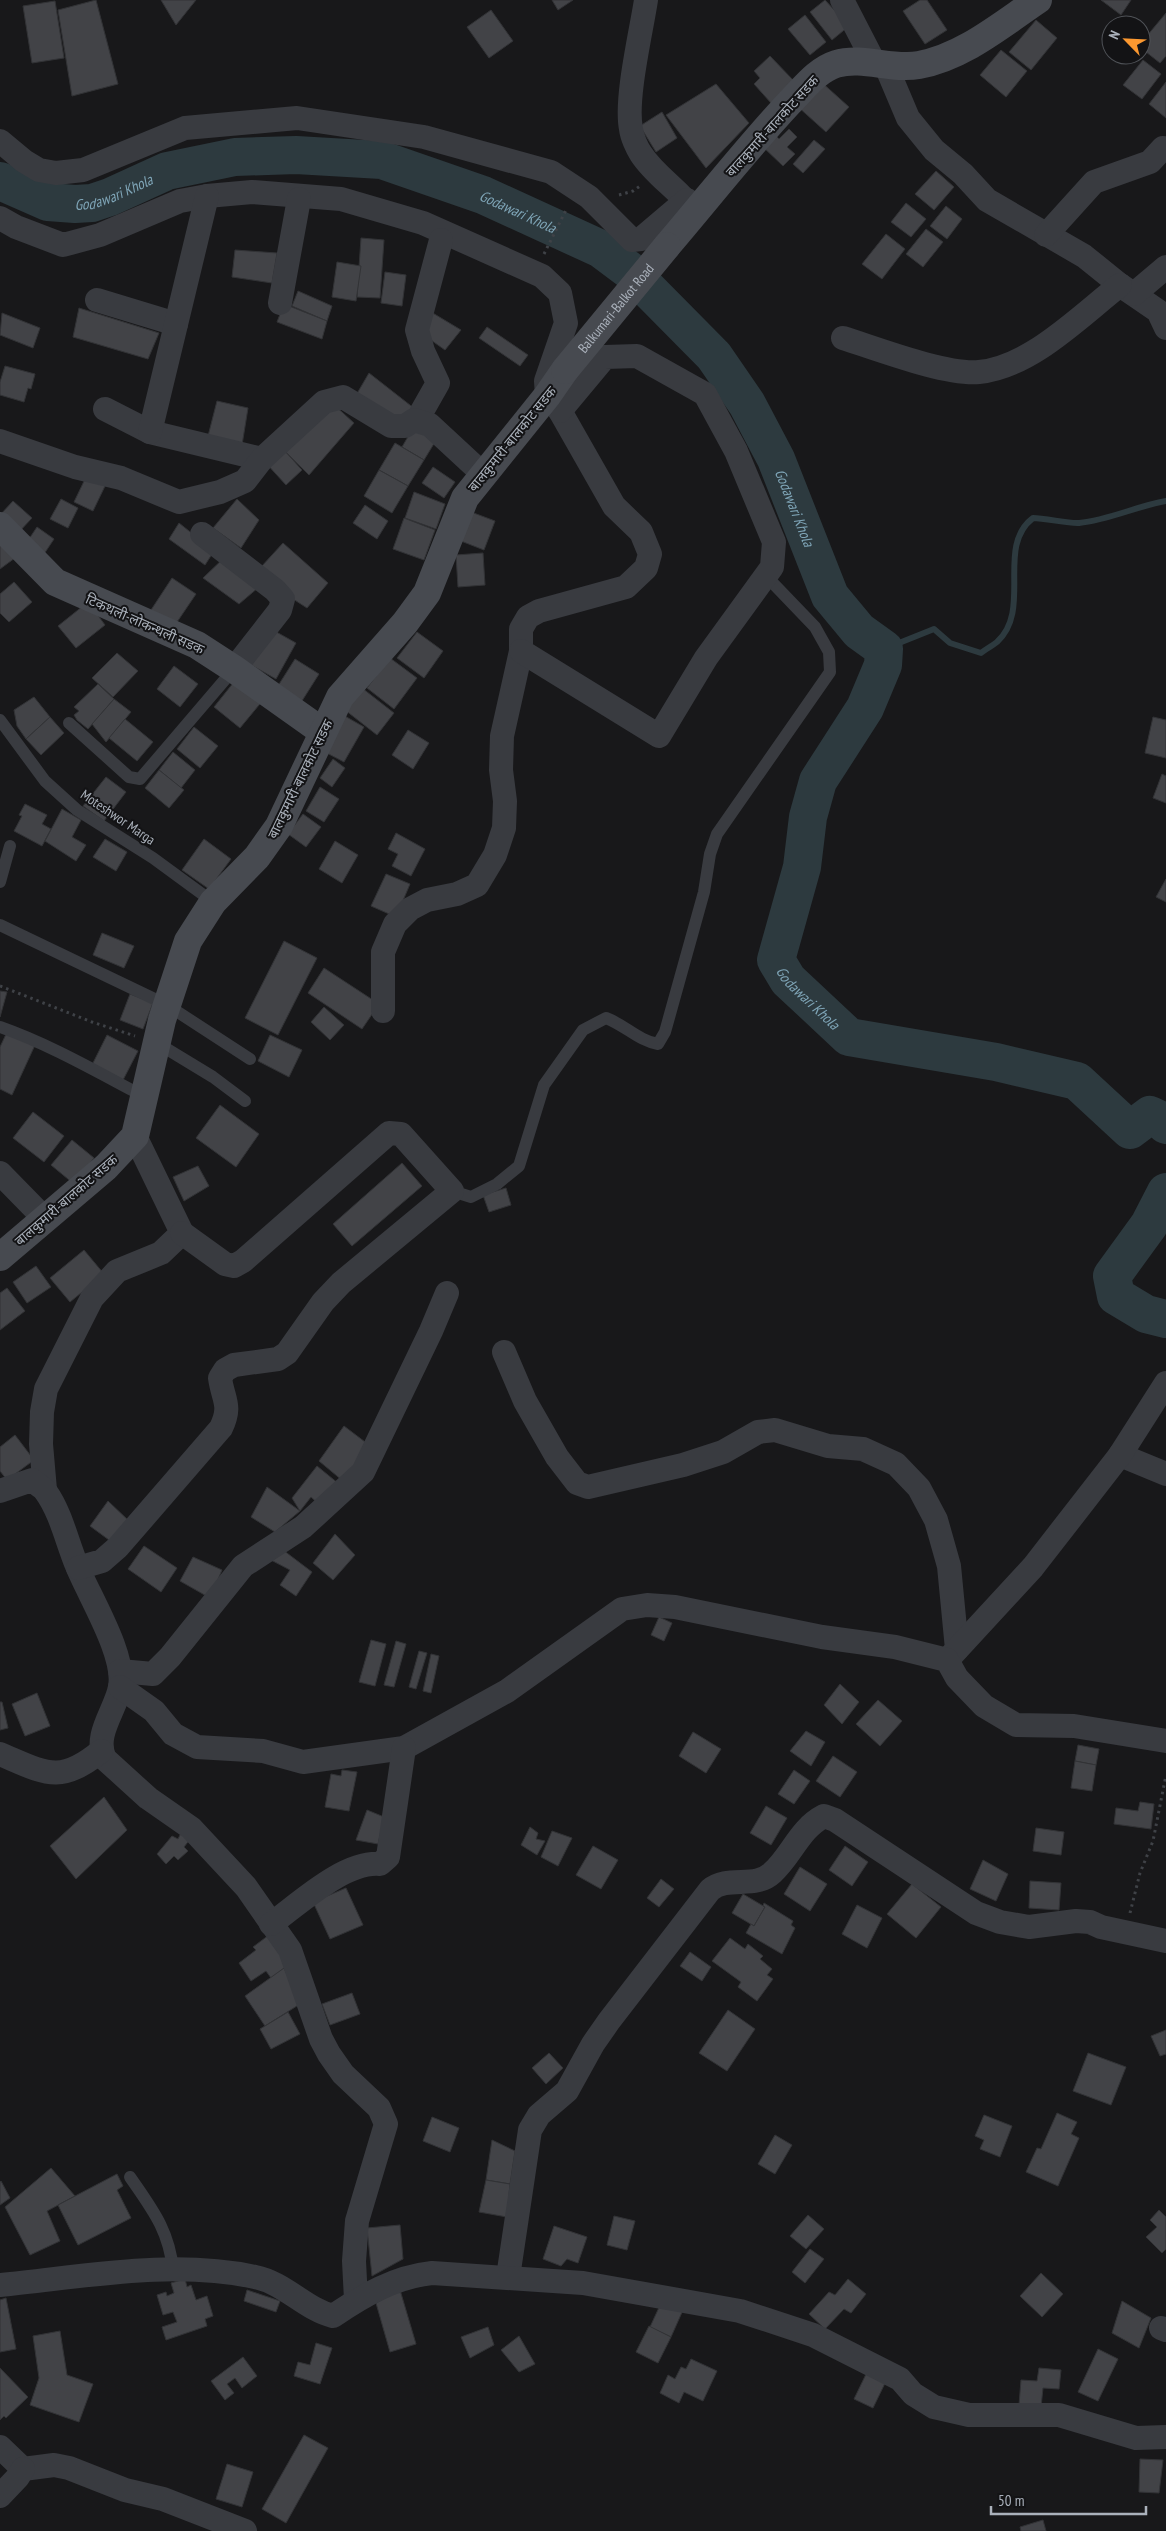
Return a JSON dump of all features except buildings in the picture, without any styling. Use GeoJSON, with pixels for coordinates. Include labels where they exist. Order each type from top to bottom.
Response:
{"type":"FeatureCollection","features":[{"type":"Feature","properties":{"kind":"main road","name":"बालकुमारी-बालकोट सडक"},"geometry":{"type":"LineString","coordinates":[[667,246],[691,206],[817,74],[835,64],[852,61],[880,65],[919,65],[949,55],[974,43],[1038,0]]}},
{"type":"Feature","properties":{"kind":"main road","name":"Balkumari-Balkot Road"},"geometry":{"type":"LineString","coordinates":[[565,370],[667,246]]}},
{"type":"Feature","properties":{"kind":"main road","name":"बालकुमारी-बालकोट सडक"},"geometry":{"type":"LineString","coordinates":[[0,1257],[106,1167],[135,1136],[167,1005],[188,941],[212,902],[257,857],[279,826],[340,697],[405,623],[427,593],[465,498],[484,475],[554,404],[565,370]]}},
{"type":"Feature","properties":{"kind":"main road","name":"टिकथली-लोकन्थली सडक"},"geometry":{"type":"LineString","coordinates":[[0,526],[55,582],[197,645],[322,732]]}},
{"type":"Feature","properties":{"kind":"street"},"geometry":{"type":"LineString","coordinates":[[0,141],[24,161],[39,170],[56,173],[84,170],[185,128],[297,118],[424,137],[551,172],[589,197],[632,240],[641,239],[691,206],[658,174],[641,153],[631,130],[630,103],[646,0]]}},
{"type":"Feature","properties":{"kind":"street"},"geometry":{"type":"LineString","coordinates":[[842,0],[908,118],[934,150],[963,174],[987,200],[1084,256],[1127,290],[1158,311],[1166,328]]}},
{"type":"Feature","properties":{"kind":"street"},"geometry":{"type":"LineString","coordinates":[[1046,235],[1094,182],[1150,162],[1163,148]]}},
{"type":"Feature","properties":{"kind":"street"},"geometry":{"type":"LineString","coordinates":[[1,229],[16,227],[63,244],[100,236],[180,201],[207,196],[252,192],[341,199],[423,223],[542,276],[560,293],[566,323],[546,381],[554,404],[614,506],[641,532],[650,554],[646,568],[626,587],[539,611],[528,617],[521,630],[520,652],[502,736],[501,770],[506,801],[504,828],[495,855],[477,885],[457,894],[426,900],[410,909],[395,924],[383,952],[383,1011]]}},
{"type":"Feature","properties":{"kind":"street"},"geometry":{"type":"LineString","coordinates":[[150,432],[207,196]]}},
{"type":"Feature","properties":{"kind":"street"},"geometry":{"type":"LineString","coordinates":[[280,303],[299,199]]}},
{"type":"Feature","properties":{"kind":"street"},"geometry":{"type":"LineString","coordinates":[[421,413],[438,383],[423,351],[417,330],[441,240]]}},
{"type":"Feature","properties":{"kind":"street"},"geometry":{"type":"LineString","coordinates":[[843,338],[950,370],[978,372],[1007,366],[1034,352],[1127,290],[1166,267]]}},
{"type":"Feature","properties":{"kind":"street"},"geometry":{"type":"LineString","coordinates":[[97,300],[176,324]]}},
{"type":"Feature","properties":{"kind":"street"},"geometry":{"type":"LineString","coordinates":[[566,323],[605,357]]}},
{"type":"Feature","properties":{"kind":"street"},"geometry":{"type":"LineString","coordinates":[[520,652],[659,736],[716,643],[772,567],[774,542],[736,451],[705,394],[637,356],[605,357],[554,404]]}},
{"type":"Feature","properties":{"kind":"street"},"geometry":{"type":"LineString","coordinates":[[0,442],[75,466],[121,478],[179,502],[220,492],[245,481],[262,459],[324,402],[343,397],[391,426],[405,426],[414,420],[430,425],[484,475]]}},
{"type":"Feature","properties":{"kind":"street"},"geometry":{"type":"LineString","coordinates":[[105,409],[150,432],[262,459]]}},
{"type":"Feature","properties":{"kind":"street"},"geometry":{"type":"LineString","coordinates":[[202,534],[275,590],[283,599],[280,610],[234,669]]}},
{"type":"Feature","properties":{"kind":"street"},"geometry":{"type":"LineString","coordinates":[[78,1568],[102,1561],[118,1547],[221,1428],[228,1414],[227,1398],[220,1378],[226,1370],[234,1365],[278,1359],[287,1353],[323,1302],[341,1283],[452,1190],[401,1134],[389,1133],[243,1261],[234,1266],[226,1264],[182,1233],[135,1136]]}},
{"type":"Feature","properties":{"kind":"street"},"geometry":{"type":"LineString","coordinates":[[0,1172],[45,1219]]}},
{"type":"Feature","properties":{"kind":"street"},"geometry":{"type":"LineString","coordinates":[[45,1490],[41,1444],[42,1412],[46,1389],[92,1298],[117,1271],[161,1253],[182,1233]]}},
{"type":"Feature","properties":{"kind":"street"},"geometry":{"type":"LineString","coordinates":[[120,1679],[153,1674],[170,1657],[243,1566],[303,1526],[363,1472],[431,1332],[447,1293]]}},
{"type":"Feature","properties":{"kind":"street"},"geometry":{"type":"LineString","coordinates":[[504,1352],[526,1400],[558,1456],[577,1483],[588,1487],[683,1466],[724,1452],[758,1432],[775,1430],[828,1446],[863,1449],[896,1464],[919,1488],[936,1520],[949,1566],[952,1655],[956,1678],[984,1706],[1016,1725],[1074,1726],[1166,1741]]}},
{"type":"Feature","properties":{"kind":"street"},"geometry":{"type":"LineString","coordinates":[[952,1655],[1033,1567],[1120,1455],[1166,1383]]}},
{"type":"Feature","properties":{"kind":"street"},"geometry":{"type":"LineString","coordinates":[[1120,1455],[1166,1474]]}},
{"type":"Feature","properties":{"kind":"street"},"geometry":{"type":"LineString","coordinates":[[0,1490],[32,1480],[45,1490],[54,1506],[78,1568],[109,1631],[120,1679],[106,1721],[101,1751],[105,1759],[126,1780],[191,1828],[246,1887],[290,1950],[321,2039],[329,2054],[343,2074],[379,2108],[386,2124],[357,2222],[354,2261],[356,2300]]}},
{"type":"Feature","properties":{"kind":"street"},"geometry":{"type":"LineString","coordinates":[[120,1679],[154,1711],[173,1734],[197,1747],[263,1751],[303,1762],[404,1748],[507,1691],[622,1609],[647,1605],[676,1606],[822,1637],[952,1655]]}},
{"type":"Feature","properties":{"kind":"street"},"geometry":{"type":"LineString","coordinates":[[271,1924],[333,1879],[367,1863],[380,1864],[388,1857],[404,1748]]}},
{"type":"Feature","properties":{"kind":"street"},"geometry":{"type":"LineString","coordinates":[[0,1754],[40,1771],[64,1774],[87,1762],[101,1751]]}},
{"type":"Feature","properties":{"kind":"street"},"geometry":{"type":"LineString","coordinates":[[508,2277],[530,2130],[539,2115],[567,2091],[593,2044],[609,2021],[710,1890],[724,1882],[762,1879],[772,1873],[814,1821],[824,1816],[835,1820],[976,1913],[1000,1922],[1029,1927],[1076,1921],[1090,1922],[1125,1933],[1166,1942]]}},
{"type":"Feature","properties":{"kind":"street"},"geometry":{"type":"LineString","coordinates":[[0,2285],[173,2270],[202,2270],[256,2277],[276,2284],[323,2313],[333,2316],[356,2300],[412,2275],[432,2273],[583,2283],[740,2311],[813,2335],[900,2379],[913,2394],[934,2407],[969,2416],[1059,2415],[1136,2438],[1166,2437]]}},
{"type":"Feature","properties":{"kind":"street"},"geometry":{"type":"LineString","coordinates":[[0,2447],[23,2469]]}},
{"type":"Feature","properties":{"kind":"street"},"geometry":{"type":"LineString","coordinates":[[23,2469],[54,2465],[69,2468],[126,2490],[163,2499],[245,2531]]}},
{"type":"Feature","properties":{"kind":"street"},"geometry":{"type":"LineString","coordinates":[[0,2496],[23,2469]]}},
{"type":"Feature","properties":{"kind":"lane"},"geometry":{"type":"LineString","coordinates":[[452,1190],[471,1197],[497,1184],[519,1166],[544,1085],[584,1030],[606,1018],[621,1024],[646,1042],[658,1044],[665,1032],[704,892],[710,854],[717,834],[830,672],[829,652],[815,627],[766,576]]}},
{"type":"Feature","properties":{"kind":"lane"},"geometry":{"type":"LineString","coordinates":[[69,723],[129,777],[140,779],[234,669]]}},
{"type":"Feature","properties":{"kind":"lane","name":"Moteshwor Marga"},"geometry":{"type":"LineString","coordinates":[[0,720],[44,781],[77,810],[153,858],[212,902]]}},
{"type":"Feature","properties":{"kind":"lane"},"geometry":{"type":"LineString","coordinates":[[0,882],[10,846]]}},
{"type":"Feature","properties":{"kind":"lane"},"geometry":{"type":"LineString","coordinates":[[0,925],[167,1005],[250,1058]]}},
{"type":"Feature","properties":{"kind":"lane"},"geometry":{"type":"LineString","coordinates":[[0,1027],[57,1050],[145,1097]]}},
{"type":"Feature","properties":{"kind":"lane"},"geometry":{"type":"LineString","coordinates":[[157,1043],[213,1077],[245,1101]]}},
{"type":"Feature","properties":{"kind":"lane"},"geometry":{"type":"LineString","coordinates":[[130,2177],[160,2220],[171,2248],[173,2270]]}},
{"type":"Feature","properties":{"kind":"path"},"geometry":{"type":"LineString","coordinates":[[553,236],[568,206]]}},
{"type":"Feature","properties":{"kind":"path"},"geometry":{"type":"LineString","coordinates":[[0,986],[92,1022],[157,1043]]}},
{"type":"Feature","properties":{"kind":"path"},"geometry":{"type":"LineString","coordinates":[[1125,1933],[1140,1873],[1153,1841],[1166,1775]]}},
{"type":"Feature","properties":{"kind":"waterway","name":"Godawari Khola"},"geometry":{"type":"LineString","coordinates":[[0,181],[48,202],[75,204],[92,203],[110,197],[167,171],[235,157],[296,155],[382,160],[483,195],[601,249],[629,270],[714,356],[747,404],[776,459],[830,596],[859,631],[884,649],[883,665],[865,708],[818,781],[808,817],[802,867],[776,960],[788,980],[849,1037],[996,1062],[1077,1081],[1130,1130],[1150,1115],[1163,1121],[1166,1125]]}},
{"type":"Feature","properties":{"kind":"waterway"},"geometry":{"type":"LineString","coordinates":[[884,649],[934,629],[950,643],[981,653],[997,642],[1007,628],[1012,613],[1014,596],[1016,545],[1022,530],[1033,518],[1079,523],[1101,519],[1166,501]]}},
{"type":"Feature","properties":{"kind":"waterway","name":"Godawari Khola"},"geometry":{"type":"LineString","coordinates":[[1166,1192],[1149,1225],[1112,1276],[1116,1296],[1146,1314],[1166,1319]]}}]}
